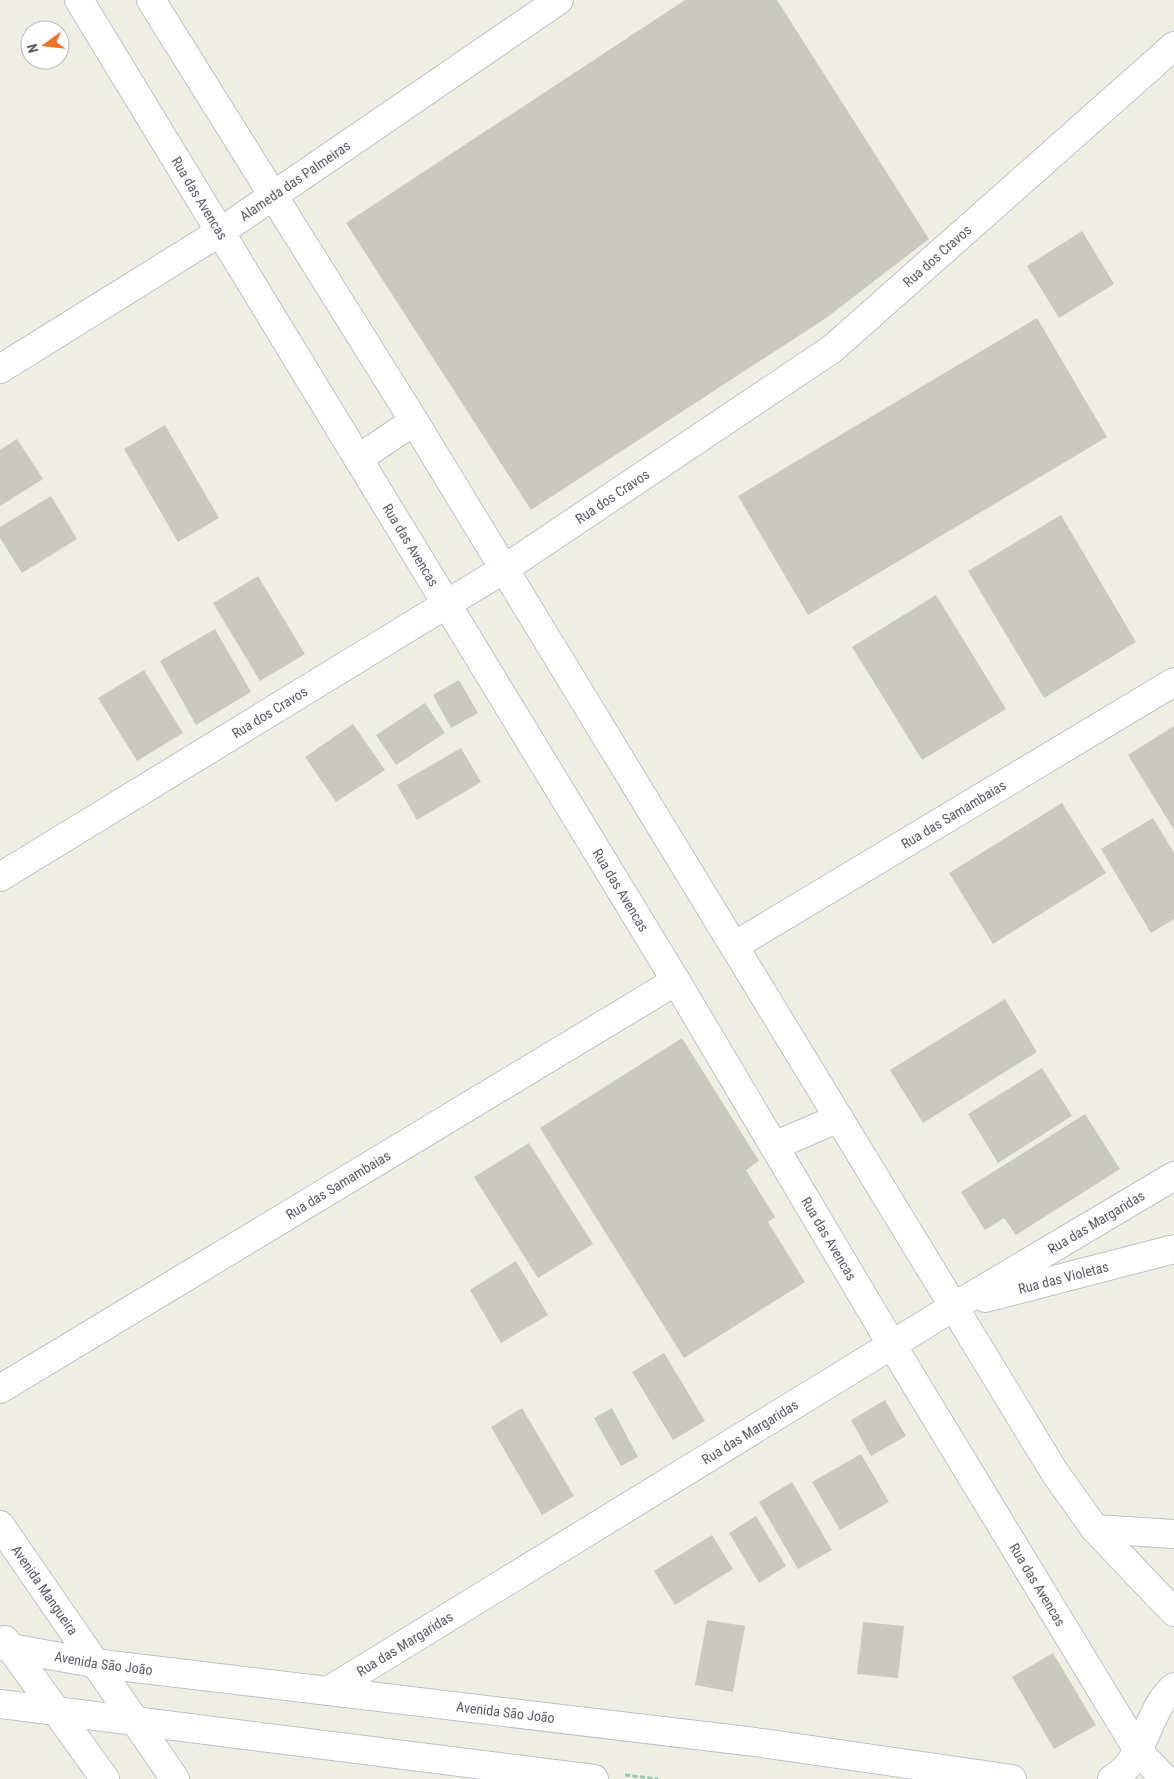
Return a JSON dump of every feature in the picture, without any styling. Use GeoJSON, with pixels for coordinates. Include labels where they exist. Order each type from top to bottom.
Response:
{"type":"FeatureCollection","features":[{"type":"Feature","properties":{"kind":"street","name":"Rua das Avencas"},"geometry":{"type":"LineString","coordinates":[[79,0],[448,604],[676,981],[892,1345],[1139,1752],[1166,1779]]}},
{"type":"Feature","properties":{"kind":"street"},"geometry":{"type":"LineString","coordinates":[[151,0],[414,421],[1055,1473],[1095,1529],[1174,1612]]}},
{"type":"Feature","properties":{"kind":"street","name":"Alameda das Palmeiras"},"geometry":{"type":"LineString","coordinates":[[0,369],[220,232],[559,0]]}},
{"type":"Feature","properties":{"kind":"street","name":"Rua dos Cravos"},"geometry":{"type":"LineString","coordinates":[[0,877],[504,569],[832,349],[1174,46]]}},
{"type":"Feature","properties":{"kind":"street"},"geometry":{"type":"LineString","coordinates":[[358,459],[414,421]]}},
{"type":"Feature","properties":{"kind":"street","name":"Rua das Samambaias"},"geometry":{"type":"LineString","coordinates":[[734,946],[1174,682]]}},
{"type":"Feature","properties":{"kind":"street","name":"Rua das Samambaias"},"geometry":{"type":"LineString","coordinates":[[0,1389],[676,981]]}},
{"type":"Feature","properties":{"kind":"street"},"geometry":{"type":"LineString","coordinates":[[774,1146],[839,1118]]}},
{"type":"Feature","properties":{"kind":"street","name":"Rua das Margaridas"},"geometry":{"type":"LineString","coordinates":[[328,1691],[954,1306],[1174,1176]]}},
{"type":"Feature","properties":{"kind":"street","name":"Rua das Violetas"},"geometry":{"type":"LineString","coordinates":[[954,1306],[1174,1249]]}},
{"type":"Feature","properties":{"kind":"street","name":"Avenida Mangueira"},"geometry":{"type":"LineString","coordinates":[[0,1525],[175,1779]]}},
{"type":"Feature","properties":{"kind":"street"},"geometry":{"type":"LineString","coordinates":[[1095,1529],[1174,1534]]}},
{"type":"Feature","properties":{"kind":"street"},"geometry":{"type":"LineString","coordinates":[[4,1642],[105,1779]]}},
{"type":"Feature","properties":{"kind":"street","name":"Avenida São João"},"geometry":{"type":"LineString","coordinates":[[4,1642],[93,1662],[755,1742],[1012,1779]]}},
{"type":"Feature","properties":{"kind":"street"},"geometry":{"type":"LineString","coordinates":[[1112,1779],[1139,1752],[1155,1711],[1174,1687]]}},
{"type":"Feature","properties":{"kind":"street"},"geometry":{"type":"LineString","coordinates":[[0,1704],[594,1779]]}},
{"type":"Feature","properties":{"kind":"building"},"geometry":{"type":"Polygon","coordinates":[[[685,0],[777,0],[929,239],[826,318],[531,510],[346,223],[685,0]]]}},
{"type":"Feature","properties":{"kind":"building"},"geometry":{"type":"Polygon","coordinates":[[[1082,231],[1114,284],[1059,318],[1027,266],[1082,231]]]}},
{"type":"Feature","properties":{"kind":"building"},"geometry":{"type":"Polygon","coordinates":[[[1037,318],[1107,437],[808,615],[738,496],[1037,318]]]}},
{"type":"Feature","properties":{"kind":"building"},"geometry":{"type":"Polygon","coordinates":[[[165,425],[219,518],[178,542],[124,449],[165,425]]]}},
{"type":"Feature","properties":{"kind":"building"},"geometry":{"type":"Polygon","coordinates":[[[17,439],[43,479],[0,506],[0,450],[17,439]]]}},
{"type":"Feature","properties":{"kind":"building"},"geometry":{"type":"Polygon","coordinates":[[[51,496],[77,539],[22,573],[0,538],[0,527],[51,496]]]}},
{"type":"Feature","properties":{"kind":"building"},"geometry":{"type":"Polygon","coordinates":[[[1061,515],[1136,642],[1044,698],[968,571],[1061,515]]]}},
{"type":"Feature","properties":{"kind":"building"},"geometry":{"type":"Polygon","coordinates":[[[258,576],[305,654],[260,681],[213,603],[258,576]]]}},
{"type":"Feature","properties":{"kind":"building"},"geometry":{"type":"Polygon","coordinates":[[[936,595],[1006,709],[922,760],[852,647],[936,595]]]}},
{"type":"Feature","properties":{"kind":"building"},"geometry":{"type":"Polygon","coordinates":[[[215,629],[251,692],[196,725],[160,661],[215,629]]]}},
{"type":"Feature","properties":{"kind":"building"},"geometry":{"type":"Polygon","coordinates":[[[144,670],[183,733],[137,761],[98,698],[144,670]]]}},
{"type":"Feature","properties":{"kind":"building"},"geometry":{"type":"Polygon","coordinates":[[[459,680],[478,713],[451,728],[433,695],[459,680]]]}},
{"type":"Feature","properties":{"kind":"building"},"geometry":{"type":"Polygon","coordinates":[[[425,703],[445,733],[396,765],[376,735],[425,703]]]}},
{"type":"Feature","properties":{"kind":"building"},"geometry":{"type":"Polygon","coordinates":[[[353,724],[385,770],[336,802],[305,757],[353,724]]]}},
{"type":"Feature","properties":{"kind":"building"},"geometry":{"type":"Polygon","coordinates":[[[1174,726],[1174,830],[1128,755],[1174,726]]]}},
{"type":"Feature","properties":{"kind":"building"},"geometry":{"type":"Polygon","coordinates":[[[461,748],[481,782],[417,820],[397,785],[461,748]]]}},
{"type":"Feature","properties":{"kind":"building"},"geometry":{"type":"Polygon","coordinates":[[[1062,803],[1106,873],[993,944],[949,873],[1062,803]]]}},
{"type":"Feature","properties":{"kind":"building"},"geometry":{"type":"Polygon","coordinates":[[[1153,818],[1174,853],[1174,919],[1151,933],[1101,849],[1153,818]]]}},
{"type":"Feature","properties":{"kind":"building"},"geometry":{"type":"Polygon","coordinates":[[[1005,999],[1037,1052],[923,1123],[890,1070],[1005,999]]]}},
{"type":"Feature","properties":{"kind":"building"},"geometry":{"type":"Polygon","coordinates":[[[682,1038],[759,1161],[746,1170],[775,1217],[768,1222],[805,1282],[684,1358],[540,1128],[682,1038]]]}},
{"type":"Feature","properties":{"kind":"building"},"geometry":{"type":"Polygon","coordinates":[[[1042,1068],[1072,1116],[998,1163],[968,1114],[1042,1068]]]}},
{"type":"Feature","properties":{"kind":"building"},"geometry":{"type":"Polygon","coordinates":[[[1085,1114],[1120,1169],[1016,1235],[1004,1218],[985,1230],[961,1192],[1085,1114]]]}},
{"type":"Feature","properties":{"kind":"building"},"geometry":{"type":"Polygon","coordinates":[[[529,1143],[593,1244],[538,1278],[474,1177],[529,1143]]]}},
{"type":"Feature","properties":{"kind":"building"},"geometry":{"type":"Polygon","coordinates":[[[516,1261],[548,1315],[501,1343],[470,1290],[516,1261]]]}},
{"type":"Feature","properties":{"kind":"building"},"geometry":{"type":"Polygon","coordinates":[[[664,1353],[705,1421],[673,1440],[632,1372],[664,1353]]]}},
{"type":"Feature","properties":{"kind":"building"},"geometry":{"type":"Polygon","coordinates":[[[885,1400],[906,1436],[871,1456],[851,1420],[885,1400]]]}},
{"type":"Feature","properties":{"kind":"building"},"geometry":{"type":"Polygon","coordinates":[[[522,1408],[574,1496],[542,1515],[491,1427],[522,1408]]]}},
{"type":"Feature","properties":{"kind":"building"},"geometry":{"type":"Polygon","coordinates":[[[612,1408],[638,1457],[621,1466],[594,1418],[612,1408]]]}},
{"type":"Feature","properties":{"kind":"building"},"geometry":{"type":"Polygon","coordinates":[[[861,1454],[889,1502],[840,1530],[812,1482],[861,1454]]]}},
{"type":"Feature","properties":{"kind":"building"},"geometry":{"type":"Polygon","coordinates":[[[792,1482],[832,1550],[798,1569],[759,1502],[792,1482]]]}},
{"type":"Feature","properties":{"kind":"building"},"geometry":{"type":"Polygon","coordinates":[[[756,1516],[786,1566],[759,1583],[729,1533],[756,1516]]]}},
{"type":"Feature","properties":{"kind":"building"},"geometry":{"type":"Polygon","coordinates":[[[712,1535],[733,1569],[675,1605],[654,1571],[712,1535]]]}},
{"type":"Feature","properties":{"kind":"building"},"geometry":{"type":"Polygon","coordinates":[[[707,1620],[745,1626],[733,1692],[695,1685],[707,1620]]]}},
{"type":"Feature","properties":{"kind":"building"},"geometry":{"type":"Polygon","coordinates":[[[863,1622],[904,1626],[898,1678],[857,1674],[863,1622]]]}},
{"type":"Feature","properties":{"kind":"building"},"geometry":{"type":"Polygon","coordinates":[[[1053,1653],[1096,1725],[1054,1749],[1012,1677],[1053,1653]]]}}]}
